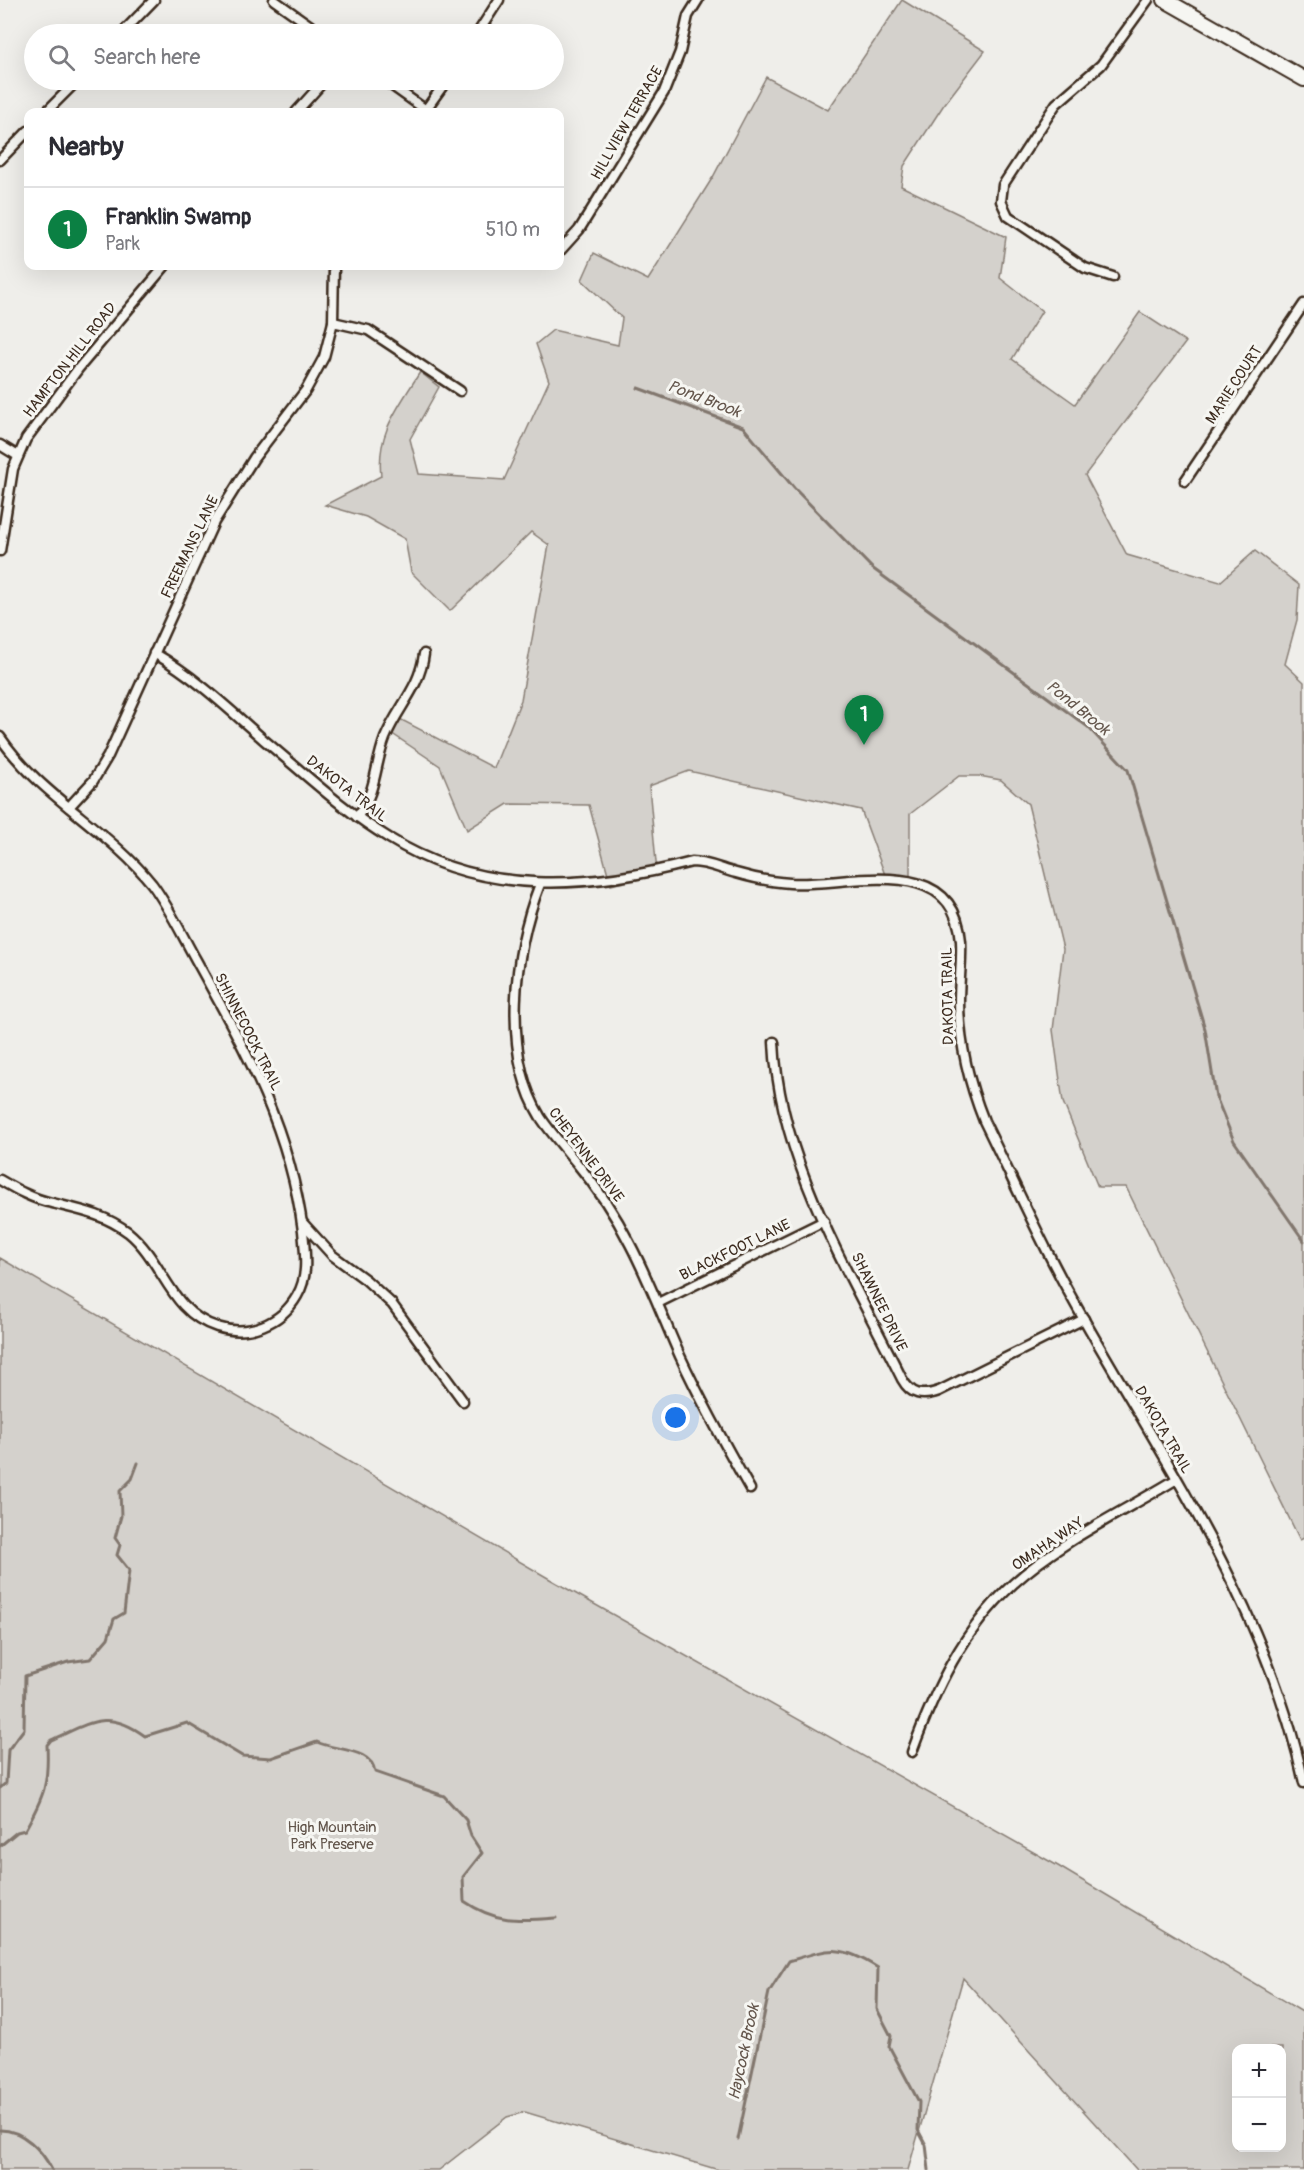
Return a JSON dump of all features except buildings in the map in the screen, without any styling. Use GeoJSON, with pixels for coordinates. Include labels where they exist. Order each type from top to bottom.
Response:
{"type":"FeatureCollection","features":[{"type":"Feature","properties":{"kind":"main road"},"geometry":{"type":"LineString","coordinates":[[1165,0],[1304,79]]}},
{"type":"Feature","properties":{"kind":"street"},"geometry":{"type":"LineString","coordinates":[[131,24],[154,0]]}},
{"type":"Feature","properties":{"kind":"street"},"geometry":{"type":"LineString","coordinates":[[274,0],[308,24]]}},
{"type":"Feature","properties":{"kind":"street"},"geometry":{"type":"LineString","coordinates":[[483,24],[499,0]]}},
{"type":"Feature","properties":{"kind":"street","name":"HILLVIEW TERRACE"},"geometry":{"type":"LineString","coordinates":[[564,247],[579,230],[664,92],[680,52],[688,16],[698,0]]}},
{"type":"Feature","properties":{"kind":"street"},"geometry":{"type":"LineString","coordinates":[[1113,277],[1085,268],[1014,221],[1003,209],[1001,192],[1045,119],[1068,93],[1101,65],[1148,0]]}},
{"type":"Feature","properties":{"kind":"street"},"geometry":{"type":"LineString","coordinates":[[50,108],[68,90]]}},
{"type":"Feature","properties":{"kind":"street"},"geometry":{"type":"LineString","coordinates":[[300,108],[316,90]]}},
{"type":"Feature","properties":{"kind":"street"},"geometry":{"type":"LineString","coordinates":[[397,90],[421,108]]}},
{"type":"Feature","properties":{"kind":"street"},"geometry":{"type":"LineString","coordinates":[[427,108],[440,90]]}},
{"type":"Feature","properties":{"kind":"street"},"geometry":{"type":"LineString","coordinates":[[0,160],[24,135]]}},
{"type":"Feature","properties":{"kind":"street","name":"HAMPTON HILL ROAD"},"geometry":{"type":"LineString","coordinates":[[0,551],[10,484],[18,456],[49,405],[162,270]]}},
{"type":"Feature","properties":{"kind":"street","name":"FREEMANS LANE"},"geometry":{"type":"LineString","coordinates":[[69,807],[93,781],[108,756],[214,522],[233,490],[316,374],[324,357],[333,322],[334,270]]}},
{"type":"Feature","properties":{"kind":"street","name":"MARIE COURT"},"geometry":{"type":"LineString","coordinates":[[1185,481],[1304,304]]}},
{"type":"Feature","properties":{"kind":"street"},"geometry":{"type":"LineString","coordinates":[[333,322],[368,330],[460,391]]}},
{"type":"Feature","properties":{"kind":"street"},"geometry":{"type":"LineString","coordinates":[[0,445],[18,456]]}},
{"type":"Feature","properties":{"kind":"street","name":"DAKOTA TRAIL"},"geometry":{"type":"LineString","coordinates":[[154,653],[186,673],[357,817],[389,839],[437,862],[485,877],[540,884],[626,878],[692,862],[737,874],[788,883],[816,884],[896,877],[920,883],[949,907],[959,930],[960,1024],[964,1058],[973,1094],[1084,1319],[1236,1589],[1262,1645],[1289,1721],[1304,1783]]}},
{"type":"Feature","properties":{"kind":"street"},"geometry":{"type":"LineString","coordinates":[[357,817],[371,795],[386,735],[415,689],[422,671],[424,654]]}},
{"type":"Feature","properties":{"kind":"street","name":"SHINNECOCK TRAIL"},"geometry":{"type":"LineString","coordinates":[[0,737],[21,764],[152,885],[242,1043],[276,1119],[293,1179],[301,1221],[305,1273],[298,1295],[291,1306],[271,1323],[259,1328],[225,1330],[200,1320],[178,1302],[142,1246],[118,1225],[90,1211],[36,1198],[0,1180]]}},
{"type":"Feature","properties":{"kind":"street","name":"CHEYENNE DRIVE"},"geometry":{"type":"LineString","coordinates":[[540,884],[528,918],[518,973],[517,1029],[525,1082],[539,1115],[549,1130],[595,1187],[614,1215],[658,1303],[704,1404],[750,1489]]}},
{"type":"Feature","properties":{"kind":"street","name":"SHAWNEE DRIVE"},"geometry":{"type":"LineString","coordinates":[[774,1042],[777,1086],[798,1160],[824,1221],[902,1379],[912,1392],[920,1395],[939,1391],[1084,1319]]}},
{"type":"Feature","properties":{"kind":"street"},"geometry":{"type":"LineString","coordinates":[[301,1221],[332,1255],[366,1280],[392,1304],[463,1401]]}},
{"type":"Feature","properties":{"kind":"street","name":"BLACKFOOT LANE"},"geometry":{"type":"LineString","coordinates":[[658,1303],[824,1221]]}},
{"type":"Feature","properties":{"kind":"street","name":"OMAHA WAY"},"geometry":{"type":"LineString","coordinates":[[912,1752],[926,1713],[948,1667],[976,1623],[994,1603],[1051,1554],[1175,1480]]}},
{"type":"Feature","properties":{"kind":"green space"},"geometry":{"type":"Polygon","coordinates":[[[902,0],[985,51],[943,106],[904,166],[901,186],[1006,237],[1000,278],[1042,311],[1012,359],[1075,404],[1140,312],[1186,342],[1085,475],[1127,555],[1220,582],[1255,551],[1299,585],[1297,620],[1285,664],[1304,682],[1304,1538],[1300,1540],[1126,1187],[1098,1187],[1063,1102],[1053,1030],[1063,949],[1028,804],[1001,780],[979,776],[959,776],[910,814],[910,881],[888,883],[861,810],[689,771],[649,786],[657,873],[611,885],[589,805],[508,804],[467,830],[440,766],[391,733],[398,718],[494,768],[521,700],[549,545],[531,532],[450,611],[411,572],[405,539],[366,517],[325,505],[381,476],[380,461],[385,434],[390,421],[420,372],[439,387],[410,439],[419,474],[504,480],[549,381],[536,344],[553,330],[618,345],[622,318],[582,280],[594,253],[648,280],[713,177],[766,77],[828,110],[902,0]]]}},
{"type":"Feature","properties":{"kind":"green space","name":"High Mountain Park Preserve"},"geometry":{"type":"Polygon","coordinates":[[[0,1258],[548,1578],[1058,1866],[1304,2013],[1304,2170],[1137,2170],[963,1978],[908,2170],[719,2170],[525,2112],[507,2117],[439,2170],[0,2170],[0,1258]]]}},
{"type":"Feature","properties":{"kind":"waterway","name":"Pond Brook"},"geometry":{"type":"LineString","coordinates":[[638,388],[743,427],[794,488],[872,568],[1088,727],[1128,770],[1205,1029],[1216,1097],[1234,1141],[1304,1241]]}},
{"type":"Feature","properties":{"kind":"waterway"},"geometry":{"type":"LineString","coordinates":[[0,1788],[6,1783],[8,1750],[24,1729],[25,1676],[68,1662],[90,1659],[108,1638],[114,1619],[124,1613],[129,1570],[117,1555],[120,1545],[115,1538],[121,1516],[120,1491],[132,1479],[138,1463]]}},
{"type":"Feature","properties":{"kind":"waterway"},"geometry":{"type":"LineString","coordinates":[[0,1846],[17,1832],[25,1830],[37,1808],[46,1780],[47,1745],[51,1740],[98,1721],[120,1722],[145,1736],[187,1723],[242,1756],[271,1758],[317,1742],[352,1751],[367,1758],[375,1772],[444,1796],[466,1820],[471,1836],[482,1853],[463,1877],[464,1901],[497,1917],[519,1920],[556,1918]]}},
{"type":"Feature","properties":{"kind":"waterway","name":"Haycock Brook"},"geometry":{"type":"LineString","coordinates":[[738,2139],[769,1992],[789,1961],[826,1951],[845,1952],[878,1968],[877,2009],[891,2036],[889,2046],[919,2102],[918,2130],[926,2145],[929,2170]]}},
{"type":"Feature","properties":{"kind":"waterway"},"geometry":{"type":"LineString","coordinates":[[0,2130],[16,2133],[31,2142],[43,2155],[52,2170]]}},
{"type":"Feature","properties":{"kind":"place","name":"Franklin Swamp"},"geometry":{"type":"Point","coordinates":[864,745]}}]}
